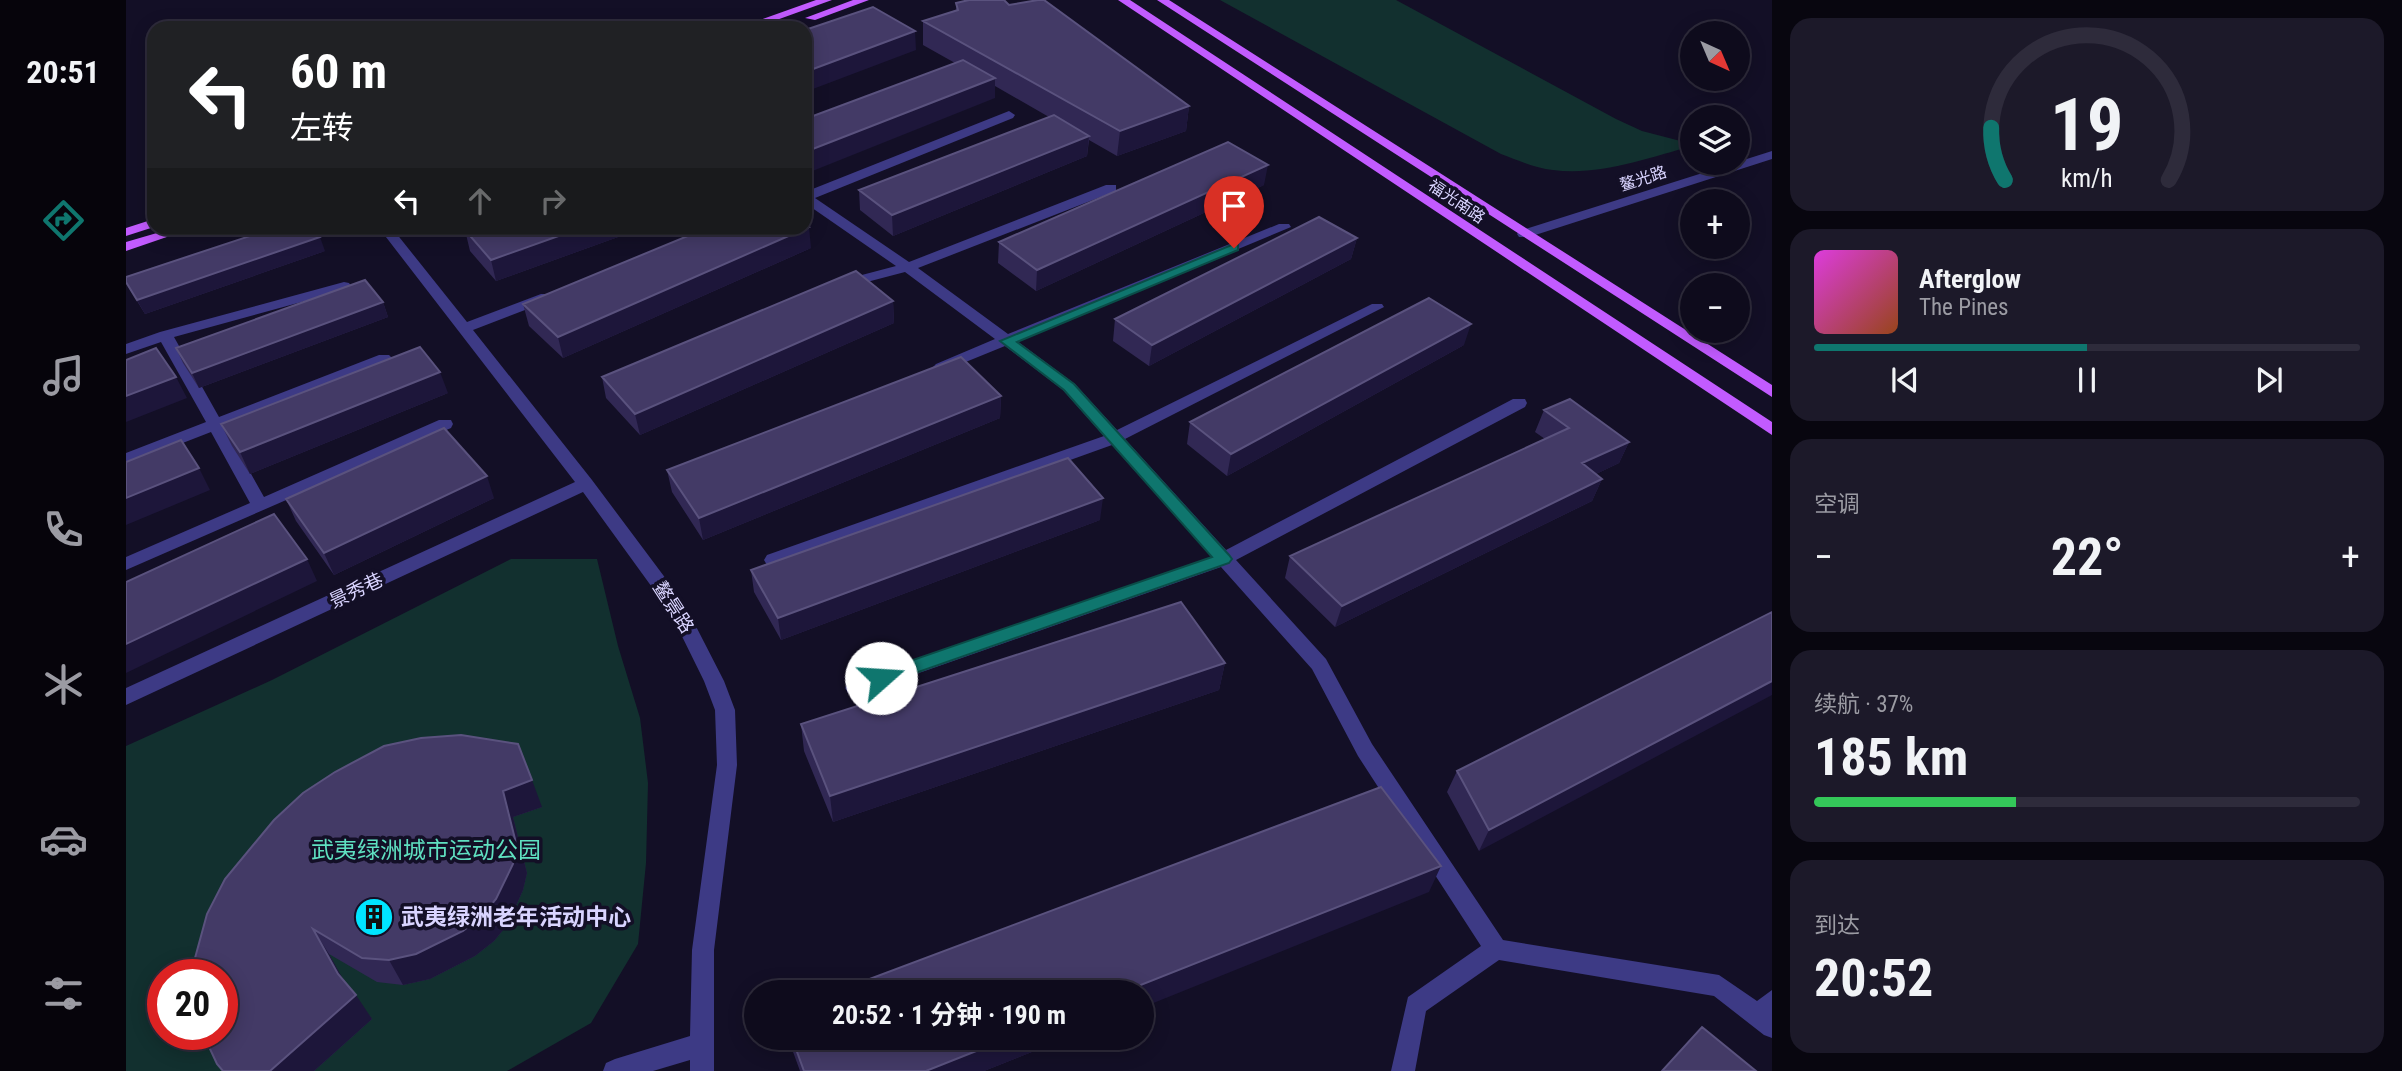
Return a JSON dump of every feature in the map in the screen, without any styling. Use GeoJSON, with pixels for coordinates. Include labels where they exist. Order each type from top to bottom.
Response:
{"type":"FeatureCollection","features":[{"type":"Feature","properties":{"kind":"main road"},"geometry":{"type":"LineString","coordinates":[[764,21],[827,0]]}},
{"type":"Feature","properties":{"kind":"main road"},"geometry":{"type":"LineString","coordinates":[[802,21],[864,0]]}},
{"type":"Feature","properties":{"kind":"main road","name":"福光南路"},"geometry":{"type":"LineString","coordinates":[[1123,0],[1772,430]]}},
{"type":"Feature","properties":{"kind":"main road","name":"福光南路"},"geometry":{"type":"LineString","coordinates":[[1162,0],[1772,391]]}},
{"type":"Feature","properties":{"kind":"main road"},"geometry":{"type":"LineString","coordinates":[[126,232],[147,225]]}},
{"type":"Feature","properties":{"kind":"main road"},"geometry":{"type":"LineString","coordinates":[[126,247],[164,235]]}},
{"type":"Feature","properties":{"kind":"street"},"geometry":{"type":"LineString","coordinates":[[812,194],[1009,115]]}},
{"type":"Feature","properties":{"kind":"street","name":"鳌光路"},"geometry":{"type":"LineString","coordinates":[[1524,234],[1772,155]]}},
{"type":"Feature","properties":{"kind":"street"},"geometry":{"type":"LineString","coordinates":[[824,289],[908,267],[1111,188]]}},
{"type":"Feature","properties":{"kind":"street"},"geometry":{"type":"LineString","coordinates":[[812,202],[908,267],[1069,387],[1319,664],[1365,750],[1496,949]]}},
{"type":"Feature","properties":{"kind":"street"},"geometry":{"type":"LineString","coordinates":[[930,370],[1284,227]]}},
{"type":"Feature","properties":{"kind":"street","name":"鳌景路"},"geometry":{"type":"LineString","coordinates":[[391,235],[586,484],[677,608],[715,681],[725,710],[727,765],[703,950],[702,1071]]}},
{"type":"Feature","properties":{"kind":"street"},"geometry":{"type":"LineString","coordinates":[[126,349],[165,335],[344,286]]}},
{"type":"Feature","properties":{"kind":"street"},"geometry":{"type":"LineString","coordinates":[[464,328],[564,290]]}},
{"type":"Feature","properties":{"kind":"street"},"geometry":{"type":"LineString","coordinates":[[773,560],[1114,438],[1377,307]]}},
{"type":"Feature","properties":{"kind":"street"},"geometry":{"type":"LineString","coordinates":[[165,335],[260,505]]}},
{"type":"Feature","properties":{"kind":"street"},"geometry":{"type":"LineString","coordinates":[[126,460],[384,358]]}},
{"type":"Feature","properties":{"kind":"street"},"geometry":{"type":"LineString","coordinates":[[855,688],[1224,559],[1519,402]]}},
{"type":"Feature","properties":{"kind":"street"},"geometry":{"type":"LineString","coordinates":[[126,564],[445,424]]}},
{"type":"Feature","properties":{"kind":"street","name":"景秀巷"},"geometry":{"type":"LineString","coordinates":[[126,697],[586,484]]}},
{"type":"Feature","properties":{"kind":"street"},"geometry":{"type":"LineString","coordinates":[[1403,1071],[1416,1005],[1496,949],[1719,986],[1767,1014]]}},
{"type":"Feature","properties":{"kind":"street"},"geometry":{"type":"LineString","coordinates":[[615,1071],[701,1045]]}},
{"type":"Feature","properties":{"kind":"green space"},"geometry":{"type":"Polygon","coordinates":[[[1220,0],[1396,0],[1616,119],[1642,131],[1680,141],[1680,149],[1623,165],[1588,170],[1553,170],[1501,154],[1220,0]]]}},
{"type":"Feature","properties":{"kind":"green space","name":"武夷绿洲城市运动公园"},"geometry":{"type":"Polygon","coordinates":[[[511,559],[597,559],[618,646],[640,718],[648,783],[646,863],[638,944],[591,1023],[507,1071],[126,1071],[126,746],[272,680],[511,559]]]}},
{"type":"Feature","properties":{"kind":"building"},"geometry":{"type":"Polygon","coordinates":[[[969,0],[1004,0],[1009,5],[1044,0],[1189,106],[1120,131],[923,21],[958,10],[956,3],[969,0]]]}},
{"type":"Feature","properties":{"kind":"building"},"geometry":{"type":"Polygon","coordinates":[[[873,7],[915,31],[812,69],[812,28],[873,7]]]}},
{"type":"Feature","properties":{"kind":"building"},"geometry":{"type":"Polygon","coordinates":[[[963,60],[995,78],[812,149],[812,116],[963,60]]]}},
{"type":"Feature","properties":{"kind":"building"},"geometry":{"type":"Polygon","coordinates":[[[1054,115],[1089,136],[892,215],[859,190],[1054,115]]]}},
{"type":"Feature","properties":{"kind":"building"},"geometry":{"type":"Polygon","coordinates":[[[1228,142],[1268,165],[1037,270],[999,242],[1228,142]]]}},
{"type":"Feature","properties":{"kind":"building"},"geometry":{"type":"Polygon","coordinates":[[[1319,217],[1357,238],[1152,345],[1115,319],[1319,217]]]}},
{"type":"Feature","properties":{"kind":"building"},"geometry":{"type":"Polygon","coordinates":[[[253,235],[320,237],[137,300],[126,282],[126,277],[253,235]]]}},
{"type":"Feature","properties":{"kind":"building"},"geometry":{"type":"Polygon","coordinates":[[[469,235],[561,235],[491,260],[469,235]]]}},
{"type":"Feature","properties":{"kind":"building"},"geometry":{"type":"Polygon","coordinates":[[[690,235],[791,235],[558,337],[523,304],[690,235]]]}},
{"type":"Feature","properties":{"kind":"building"},"geometry":{"type":"Polygon","coordinates":[[[856,271],[893,301],[635,414],[602,377],[856,271]]]}},
{"type":"Feature","properties":{"kind":"building"},"geometry":{"type":"Polygon","coordinates":[[[365,280],[383,302],[192,373],[176,348],[365,280]]]}},
{"type":"Feature","properties":{"kind":"building"},"geometry":{"type":"Polygon","coordinates":[[[1429,298],[1471,324],[1231,454],[1190,422],[1429,298]]]}},
{"type":"Feature","properties":{"kind":"building"},"geometry":{"type":"Polygon","coordinates":[[[420,347],[440,372],[240,452],[221,424],[420,347]]]}},
{"type":"Feature","properties":{"kind":"building"},"geometry":{"type":"Polygon","coordinates":[[[156,348],[176,377],[126,396],[126,360],[156,348]]]}},
{"type":"Feature","properties":{"kind":"building"},"geometry":{"type":"Polygon","coordinates":[[[961,357],[1001,396],[699,518],[667,470],[961,357]]]}},
{"type":"Feature","properties":{"kind":"building"},"geometry":{"type":"Polygon","coordinates":[[[1570,399],[1629,442],[1582,463],[1602,479],[1342,606],[1290,556],[1569,428],[1544,410],[1570,399]]]}},
{"type":"Feature","properties":{"kind":"building"},"geometry":{"type":"Polygon","coordinates":[[[444,428],[487,476],[324,553],[286,499],[444,428]]]}},
{"type":"Feature","properties":{"kind":"building"},"geometry":{"type":"Polygon","coordinates":[[[181,440],[199,468],[126,498],[126,462],[181,440]]]}},
{"type":"Feature","properties":{"kind":"building"},"geometry":{"type":"Polygon","coordinates":[[[1068,458],[1103,498],[778,618],[751,570],[1068,458]]]}},
{"type":"Feature","properties":{"kind":"building"},"geometry":{"type":"Polygon","coordinates":[[[274,514],[307,559],[126,644],[126,582],[274,514]]]}},
{"type":"Feature","properties":{"kind":"building"},"geometry":{"type":"Polygon","coordinates":[[[1181,602],[1225,663],[830,796],[801,724],[1181,602]]]}},
{"type":"Feature","properties":{"kind":"building"},"geometry":{"type":"Polygon","coordinates":[[[1772,612],[1772,681],[1489,830],[1457,771],[1772,612]]]}},
{"type":"Feature","properties":{"kind":"building","name":"武夷绿洲老年活动中心"},"geometry":{"type":"Polygon","coordinates":[[[461,735],[518,744],[532,780],[503,791],[517,847],[513,864],[496,899],[482,916],[463,931],[416,954],[389,960],[362,958],[313,929],[338,974],[356,995],[270,1071],[223,1071],[210,1050],[238,1050],[238,959],[195,958],[207,914],[225,879],[274,820],[303,793],[335,772],[384,746],[421,738],[461,735]]]}},
{"type":"Feature","properties":{"kind":"building"},"geometry":{"type":"Polygon","coordinates":[[[1381,787],[1441,866],[1153,980],[867,980],[1381,787]]]}},
{"type":"Feature","properties":{"kind":"building"},"geometry":{"type":"Polygon","coordinates":[[[1702,1027],[1756,1071],[1662,1071],[1702,1027]]]}},
{"type":"Feature","properties":{"kind":"building"},"geometry":{"type":"Polygon","coordinates":[[[796,1050],[979,1050],[926,1071],[804,1071],[796,1050]]]}},
{"type":"Feature","properties":{"kind":"place","name":"武夷绿洲老年活动中心"},"geometry":{"type":"Point","coordinates":[374,917]}},
{"type":"Feature","properties":{"kind":"route"},"geometry":{"type":"LineString","coordinates":[[881,678],[1224,559],[1069,387],[1007,341],[1234,248]]}}]}
